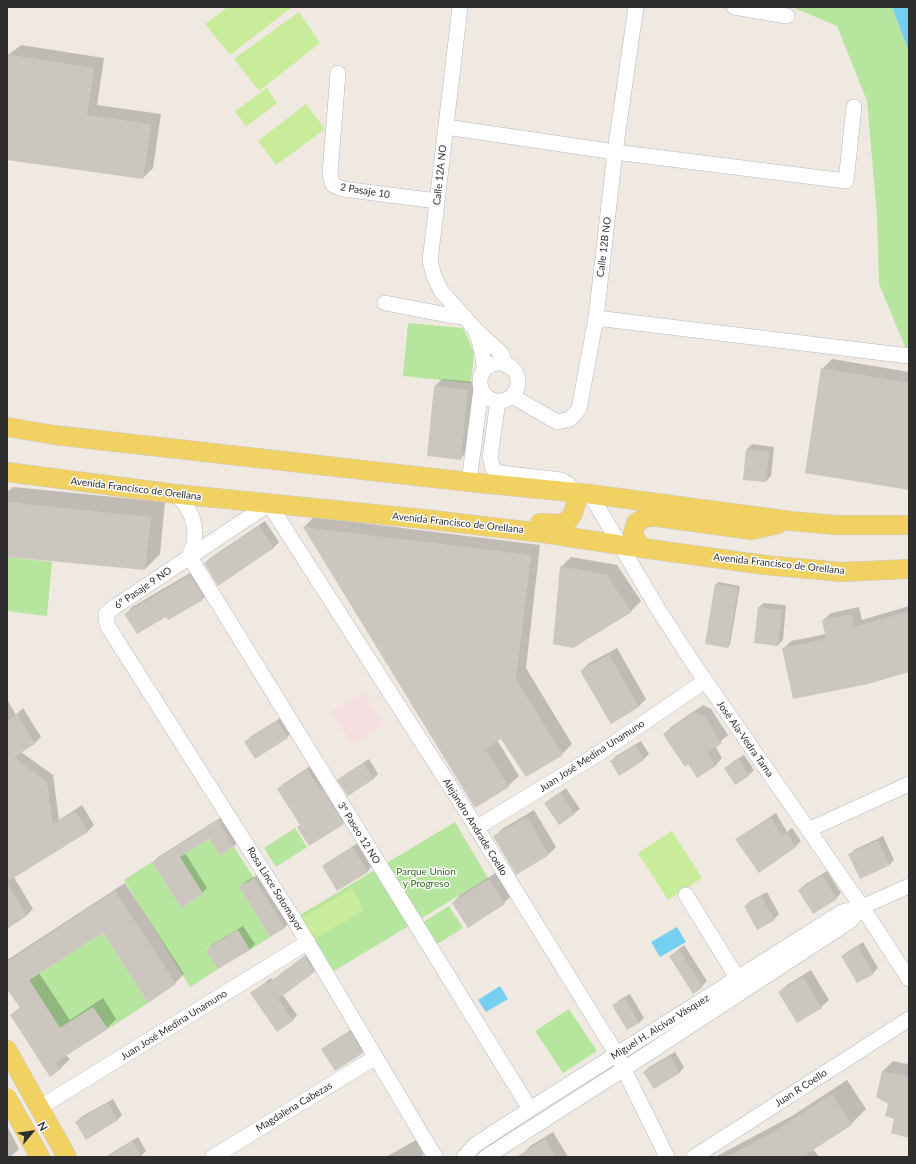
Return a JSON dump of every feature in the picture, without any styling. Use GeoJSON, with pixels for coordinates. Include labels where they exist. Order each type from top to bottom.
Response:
{"type":"FeatureCollection","features":[{"type":"Feature","properties":{"kind":"main road"},"geometry":{"type":"LineString","coordinates":[[7,423],[54,435]]}},
{"type":"Feature","properties":{"kind":"main road"},"geometry":{"type":"LineString","coordinates":[[7,427],[54,435],[469,482],[582,493],[791,521],[836,525],[909,525]]}},
{"type":"Feature","properties":{"kind":"main road","name":"Avenida Francisco de Orellana"},"geometry":{"type":"LineString","coordinates":[[7,472],[176,494],[424,519],[543,533],[765,565],[842,572],[909,569]]}},
{"type":"Feature","properties":{"kind":"main road"},"geometry":{"type":"LineString","coordinates":[[424,519],[461,515],[560,524],[568,521],[582,493]]}},
{"type":"Feature","properties":{"kind":"main road"},"geometry":{"type":"LineString","coordinates":[[647,549],[637,542],[633,533],[636,523],[642,518],[647,517],[752,530],[791,521]]}},
{"type":"Feature","properties":{"kind":"main road"},"geometry":{"type":"LineString","coordinates":[[7,1050],[67,1157]]}},
{"type":"Feature","properties":{"kind":"main road"},"geometry":{"type":"LineString","coordinates":[[7,1098],[40,1157]]}},
{"type":"Feature","properties":{"kind":"street","name":"Calle 12A NO"},"geometry":{"type":"LineString","coordinates":[[460,7],[430,261],[434,276],[442,291],[470,323],[501,353],[506,364]]}},
{"type":"Feature","properties":{"kind":"street","name":"Calle 12B NO"},"geometry":{"type":"LineString","coordinates":[[512,396],[557,422],[570,419],[579,409],[596,318],[615,152],[636,7]]}},
{"type":"Feature","properties":{"kind":"street"},"geometry":{"type":"LineString","coordinates":[[734,7],[787,16]]}},
{"type":"Feature","properties":{"kind":"street","name":"2 Pasaje 10"},"geometry":{"type":"LineString","coordinates":[[338,73],[330,174],[333,185],[343,189],[437,201]]}},
{"type":"Feature","properties":{"kind":"street"},"geometry":{"type":"LineString","coordinates":[[446,127],[615,152],[846,181],[854,107]]}},
{"type":"Feature","properties":{"kind":"street"},"geometry":{"type":"LineString","coordinates":[[385,303],[470,323]]}},
{"type":"Feature","properties":{"kind":"street"},"geometry":{"type":"LineString","coordinates":[[596,318],[909,356]]}},
{"type":"Feature","properties":{"kind":"street","name":"Calle 12A NO"},"geometry":{"type":"LineString","coordinates":[[470,323],[480,343],[485,369]]}},
{"type":"Feature","properties":{"kind":"street"},"geometry":{"type":"LineString","coordinates":[[469,482],[481,389],[480,379],[485,369],[497,363],[506,364],[514,371],[518,380],[512,396],[508,399],[498,401],[488,398],[481,389]]}},
{"type":"Feature","properties":{"kind":"street"},"geometry":{"type":"LineString","coordinates":[[498,401],[490,457],[493,469],[500,473],[561,480],[582,493]]}},
{"type":"Feature","properties":{"kind":"street","name":"José Ala-Vedra Tama"},"geometry":{"type":"LineString","coordinates":[[582,493],[620,545],[658,609],[705,681],[862,907],[909,979]]}},
{"type":"Feature","properties":{"kind":"street"},"geometry":{"type":"LineString","coordinates":[[176,494],[185,504],[192,516],[195,530],[194,544],[189,556]]}},
{"type":"Feature","properties":{"kind":"street","name":"6º Pasaje 9 NO"},"geometry":{"type":"LineString","coordinates":[[107,625],[106,614],[113,608],[269,504]]}},
{"type":"Feature","properties":{"kind":"street","name":"Alejandro Andrade Coello"},"geometry":{"type":"LineString","coordinates":[[269,504],[476,828],[616,1053],[667,1157]]}},
{"type":"Feature","properties":{"kind":"street","name":"3º Paseo 12 NO"},"geometry":{"type":"LineString","coordinates":[[189,556],[530,1109]]}},
{"type":"Feature","properties":{"kind":"street","name":"Rosa Lince Sotomayor"},"geometry":{"type":"LineString","coordinates":[[107,625],[308,942],[435,1157]]}},
{"type":"Feature","properties":{"kind":"street","name":"Juan José Medina Unamuno"},"geometry":{"type":"LineString","coordinates":[[476,828],[598,754],[705,681]]}},
{"type":"Feature","properties":{"kind":"street"},"geometry":{"type":"LineString","coordinates":[[808,830],[909,784]]}},
{"type":"Feature","properties":{"kind":"street","name":"Miguel H. Alcívar Vásquez"},"geometry":{"type":"LineString","coordinates":[[464,1157],[474,1145],[616,1053],[738,979],[842,912],[862,907],[909,886]]}},
{"type":"Feature","properties":{"kind":"street"},"geometry":{"type":"LineString","coordinates":[[686,896],[738,979]]}},
{"type":"Feature","properties":{"kind":"street","name":"Miguel H. Alcívar Vásquez"},"geometry":{"type":"LineString","coordinates":[[486,1157],[624,1069],[850,921],[862,907]]}},
{"type":"Feature","properties":{"kind":"street","name":"Juan José Medina Unamuno"},"geometry":{"type":"LineString","coordinates":[[39,1108],[308,942]]}},
{"type":"Feature","properties":{"kind":"street","name":"Juan R Coello"},"geometry":{"type":"LineString","coordinates":[[694,1157],[909,1019]]}},
{"type":"Feature","properties":{"kind":"street","name":"Magdalena Cabezas"},"geometry":{"type":"LineString","coordinates":[[213,1157],[376,1057]]}},
{"type":"Feature","properties":{"kind":"shaded area"},"geometry":{"type":"Polygon","coordinates":[[[364,692],[384,724],[352,745],[331,712],[364,692]]]}},
{"type":"Feature","properties":{"kind":"green space"},"geometry":{"type":"Polygon","coordinates":[[[228,7],[291,8],[230,55],[205,24],[228,7]]]}},
{"type":"Feature","properties":{"kind":"green space"},"geometry":{"type":"Polygon","coordinates":[[[792,7],[892,7],[909,52],[909,356],[879,284],[877,215],[867,101],[837,26],[792,7]]]}},
{"type":"Feature","properties":{"kind":"green space"},"geometry":{"type":"Polygon","coordinates":[[[299,12],[320,43],[259,91],[234,59],[299,12]]]}},
{"type":"Feature","properties":{"kind":"green space"},"geometry":{"type":"Polygon","coordinates":[[[267,88],[277,103],[246,127],[235,111],[267,88]]]}},
{"type":"Feature","properties":{"kind":"green space"},"geometry":{"type":"Polygon","coordinates":[[[306,104],[325,129],[276,165],[258,141],[306,104]]]}},
{"type":"Feature","properties":{"kind":"green space"},"geometry":{"type":"Polygon","coordinates":[[[408,323],[463,328],[474,352],[471,383],[403,376],[408,323]]]}},
{"type":"Feature","properties":{"kind":"green space"},"geometry":{"type":"Polygon","coordinates":[[[7,557],[52,562],[47,616],[7,611],[7,557]]]}},
{"type":"Feature","properties":{"kind":"green space","name":"Parque Union y Progreso"},"geometry":{"type":"Polygon","coordinates":[[[455,822],[488,878],[329,974],[295,918],[455,822]]]}},
{"type":"Feature","properties":{"kind":"green space"},"geometry":{"type":"Polygon","coordinates":[[[295,828],[307,847],[276,867],[264,848],[295,828]]]}},
{"type":"Feature","properties":{"kind":"green space"},"geometry":{"type":"Polygon","coordinates":[[[672,831],[702,878],[668,900],[638,853],[672,831]]]}},
{"type":"Feature","properties":{"kind":"green space"},"geometry":{"type":"Polygon","coordinates":[[[209,839],[220,856],[234,847],[254,878],[239,887],[270,937],[250,950],[237,930],[206,949],[218,969],[190,987],[124,880],[152,862],[181,908],[203,894],[180,857],[209,839]]]}},
{"type":"Feature","properties":{"kind":"green space"},"geometry":{"type":"Polygon","coordinates":[[[352,888],[364,910],[312,941],[299,920],[352,888]]]}},
{"type":"Feature","properties":{"kind":"green space"},"geometry":{"type":"Polygon","coordinates":[[[449,906],[463,928],[434,946],[420,924],[449,906]]]}},
{"type":"Feature","properties":{"kind":"green space"},"geometry":{"type":"Polygon","coordinates":[[[103,933],[148,1003],[108,1029],[93,1007],[60,1028],[29,980],[103,933]]]}},
{"type":"Feature","properties":{"kind":"green space"},"geometry":{"type":"Polygon","coordinates":[[[569,1009],[597,1051],[563,1073],[535,1031],[569,1009]]]}},
{"type":"Feature","properties":{"kind":"water"},"geometry":{"type":"Polygon","coordinates":[[[892,7],[909,7],[909,52],[892,7]]]}},
{"type":"Feature","properties":{"kind":"water"},"geometry":{"type":"Polygon","coordinates":[[[677,927],[686,942],[660,957],[651,942],[677,927]]]}},
{"type":"Feature","properties":{"kind":"water"},"geometry":{"type":"Polygon","coordinates":[[[500,986],[508,999],[486,1012],[478,1000],[500,986]]]}},
{"type":"Feature","properties":{"kind":"building"},"geometry":{"type":"Polygon","coordinates":[[[7,54],[94,68],[87,115],[151,124],[143,179],[7,160],[7,54]]]}},
{"type":"Feature","properties":{"kind":"building"},"geometry":{"type":"Polygon","coordinates":[[[821,368],[909,383],[909,490],[805,473],[821,368]]]}},
{"type":"Feature","properties":{"kind":"building"},"geometry":{"type":"Polygon","coordinates":[[[434,386],[468,390],[461,460],[427,456],[434,386]]]}},
{"type":"Feature","properties":{"kind":"building"},"geometry":{"type":"Polygon","coordinates":[[[746,449],[769,452],[766,482],[743,480],[746,449]]]}},
{"type":"Feature","properties":{"kind":"building"},"geometry":{"type":"Polygon","coordinates":[[[7,502],[151,517],[145,570],[7,557],[7,502]]]}},
{"type":"Feature","properties":{"kind":"building"},"geometry":{"type":"Polygon","coordinates":[[[259,526],[274,548],[218,586],[204,563],[259,526]]]}},
{"type":"Feature","properties":{"kind":"building"},"geometry":{"type":"Polygon","coordinates":[[[303,527],[531,555],[516,679],[563,755],[526,777],[501,739],[486,749],[509,787],[475,808],[303,527]]]}},
{"type":"Feature","properties":{"kind":"building"},"geometry":{"type":"Polygon","coordinates":[[[560,566],[607,575],[632,612],[573,648],[553,644],[560,566]]]}},
{"type":"Feature","properties":{"kind":"building"},"geometry":{"type":"Polygon","coordinates":[[[190,575],[203,596],[201,597],[203,600],[168,620],[166,617],[137,634],[124,614],[190,575]]]}},
{"type":"Feature","properties":{"kind":"building"},"geometry":{"type":"Polygon","coordinates":[[[715,584],[738,588],[728,648],[705,644],[715,584]]]}},
{"type":"Feature","properties":{"kind":"building"},"geometry":{"type":"Polygon","coordinates":[[[758,607],[782,610],[778,646],[754,643],[758,607]]]}},
{"type":"Feature","properties":{"kind":"building"},"geometry":{"type":"Polygon","coordinates":[[[909,611],[909,672],[868,684],[793,699],[782,648],[826,639],[822,620],[852,614],[854,627],[909,611]]]}},
{"type":"Feature","properties":{"kind":"building"},"geometry":{"type":"Polygon","coordinates":[[[609,655],[639,707],[611,724],[580,671],[609,655]]]}},
{"type":"Feature","properties":{"kind":"building"},"geometry":{"type":"Polygon","coordinates":[[[695,712],[704,716],[722,743],[707,753],[716,766],[697,778],[688,764],[685,767],[663,734],[695,712]]]}},
{"type":"Feature","properties":{"kind":"building"},"geometry":{"type":"Polygon","coordinates":[[[17,713],[35,744],[14,757],[47,782],[53,825],[75,811],[88,832],[7,882],[7,722],[17,713]]]}},
{"type":"Feature","properties":{"kind":"building"},"geometry":{"type":"Polygon","coordinates":[[[277,721],[288,738],[255,759],[244,742],[277,721]]]}},
{"type":"Feature","properties":{"kind":"building"},"geometry":{"type":"Polygon","coordinates":[[[636,745],[644,760],[619,776],[610,761],[636,745]]]}},
{"type":"Feature","properties":{"kind":"building"},"geometry":{"type":"Polygon","coordinates":[[[739,759],[749,776],[735,785],[724,768],[739,759]]]}},
{"type":"Feature","properties":{"kind":"building"},"geometry":{"type":"Polygon","coordinates":[[[363,763],[374,779],[348,796],[337,780],[363,763]]]}},
{"type":"Feature","properties":{"kind":"building"},"geometry":{"type":"Polygon","coordinates":[[[307,769],[321,790],[322,789],[344,824],[309,846],[297,827],[300,825],[277,789],[307,769]]]}},
{"type":"Feature","properties":{"kind":"building"},"geometry":{"type":"Polygon","coordinates":[[[560,792],[575,814],[559,825],[544,803],[560,792]]]}},
{"type":"Feature","properties":{"kind":"building"},"geometry":{"type":"Polygon","coordinates":[[[527,817],[549,855],[516,875],[493,836],[527,817]]]}},
{"type":"Feature","properties":{"kind":"building"},"geometry":{"type":"Polygon","coordinates":[[[771,818],[782,836],[787,833],[796,847],[759,873],[735,839],[771,818]]]}},
{"type":"Feature","properties":{"kind":"building"},"geometry":{"type":"Polygon","coordinates":[[[218,820],[234,847],[220,856],[209,839],[180,857],[203,894],[181,908],[152,862],[218,820]]]}},
{"type":"Feature","properties":{"kind":"building"},"geometry":{"type":"Polygon","coordinates":[[[878,841],[890,865],[860,879],[848,854],[878,841]]]}},
{"type":"Feature","properties":{"kind":"building"},"geometry":{"type":"Polygon","coordinates":[[[353,847],[368,872],[337,891],[322,866],[353,847]]]}},
{"type":"Feature","properties":{"kind":"building"},"geometry":{"type":"Polygon","coordinates":[[[822,875],[837,899],[813,914],[798,890],[822,875]]]}},
{"type":"Feature","properties":{"kind":"building"},"geometry":{"type":"Polygon","coordinates":[[[254,878],[285,928],[270,937],[239,887],[254,878]]]}},
{"type":"Feature","properties":{"kind":"building"},"geometry":{"type":"Polygon","coordinates":[[[489,879],[505,904],[468,928],[452,903],[489,879]]]}},
{"type":"Feature","properties":{"kind":"building"},"geometry":{"type":"Polygon","coordinates":[[[7,883],[27,916],[7,929],[7,883]]]}},
{"type":"Feature","properties":{"kind":"building"},"geometry":{"type":"Polygon","coordinates":[[[115,891],[176,984],[148,1003],[103,933],[29,980],[60,1028],[93,1007],[108,1029],[55,1063],[61,1069],[50,1077],[10,1015],[20,1008],[7,989],[7,962],[115,891]]]}},
{"type":"Feature","properties":{"kind":"building"},"geometry":{"type":"Polygon","coordinates":[[[761,896],[775,920],[757,930],[744,906],[761,896]]]}},
{"type":"Feature","properties":{"kind":"building"},"geometry":{"type":"Polygon","coordinates":[[[238,930],[250,950],[218,969],[206,950],[238,930]]]}},
{"type":"Feature","properties":{"kind":"building"},"geometry":{"type":"Polygon","coordinates":[[[858,946],[874,974],[857,983],[841,956],[858,946]]]}},
{"type":"Feature","properties":{"kind":"building"},"geometry":{"type":"Polygon","coordinates":[[[679,950],[703,987],[693,994],[669,956],[679,950]]]}},
{"type":"Feature","properties":{"kind":"building"},"geometry":{"type":"Polygon","coordinates":[[[304,956],[315,972],[278,999],[293,1021],[277,1032],[250,993],[266,982],[267,984],[304,956]]]}},
{"type":"Feature","properties":{"kind":"building"},"geometry":{"type":"Polygon","coordinates":[[[803,977],[822,1008],[797,1023],[778,992],[803,977]]]}},
{"type":"Feature","properties":{"kind":"building"},"geometry":{"type":"Polygon","coordinates":[[[625,998],[639,1023],[627,1030],[612,1005],[625,998]]]}},
{"type":"Feature","properties":{"kind":"building"},"geometry":{"type":"Polygon","coordinates":[[[350,1031],[363,1053],[335,1071],[321,1049],[350,1031]]]}},
{"type":"Feature","properties":{"kind":"building"},"geometry":{"type":"Polygon","coordinates":[[[670,1056],[680,1073],[654,1089],[643,1072],[670,1056]]]}},
{"type":"Feature","properties":{"kind":"building"},"geometry":{"type":"Polygon","coordinates":[[[882,1071],[909,1077],[909,1138],[891,1133],[894,1119],[885,1116],[888,1104],[876,1097],[882,1071]]]}},
{"type":"Feature","properties":{"kind":"building"},"geometry":{"type":"Polygon","coordinates":[[[831,1094],[852,1125],[802,1157],[727,1157],[775,1131],[831,1094]]]}},
{"type":"Feature","properties":{"kind":"building"},"geometry":{"type":"Polygon","coordinates":[[[108,1103],[118,1120],[86,1140],[75,1122],[108,1103]]]}},
{"type":"Feature","properties":{"kind":"building"},"geometry":{"type":"Polygon","coordinates":[[[545,1139],[556,1157],[516,1157],[545,1139]]]}},
{"type":"Feature","properties":{"kind":"building"},"geometry":{"type":"Polygon","coordinates":[[[133,1141],[142,1157],[107,1157],[133,1141]]]}}]}
